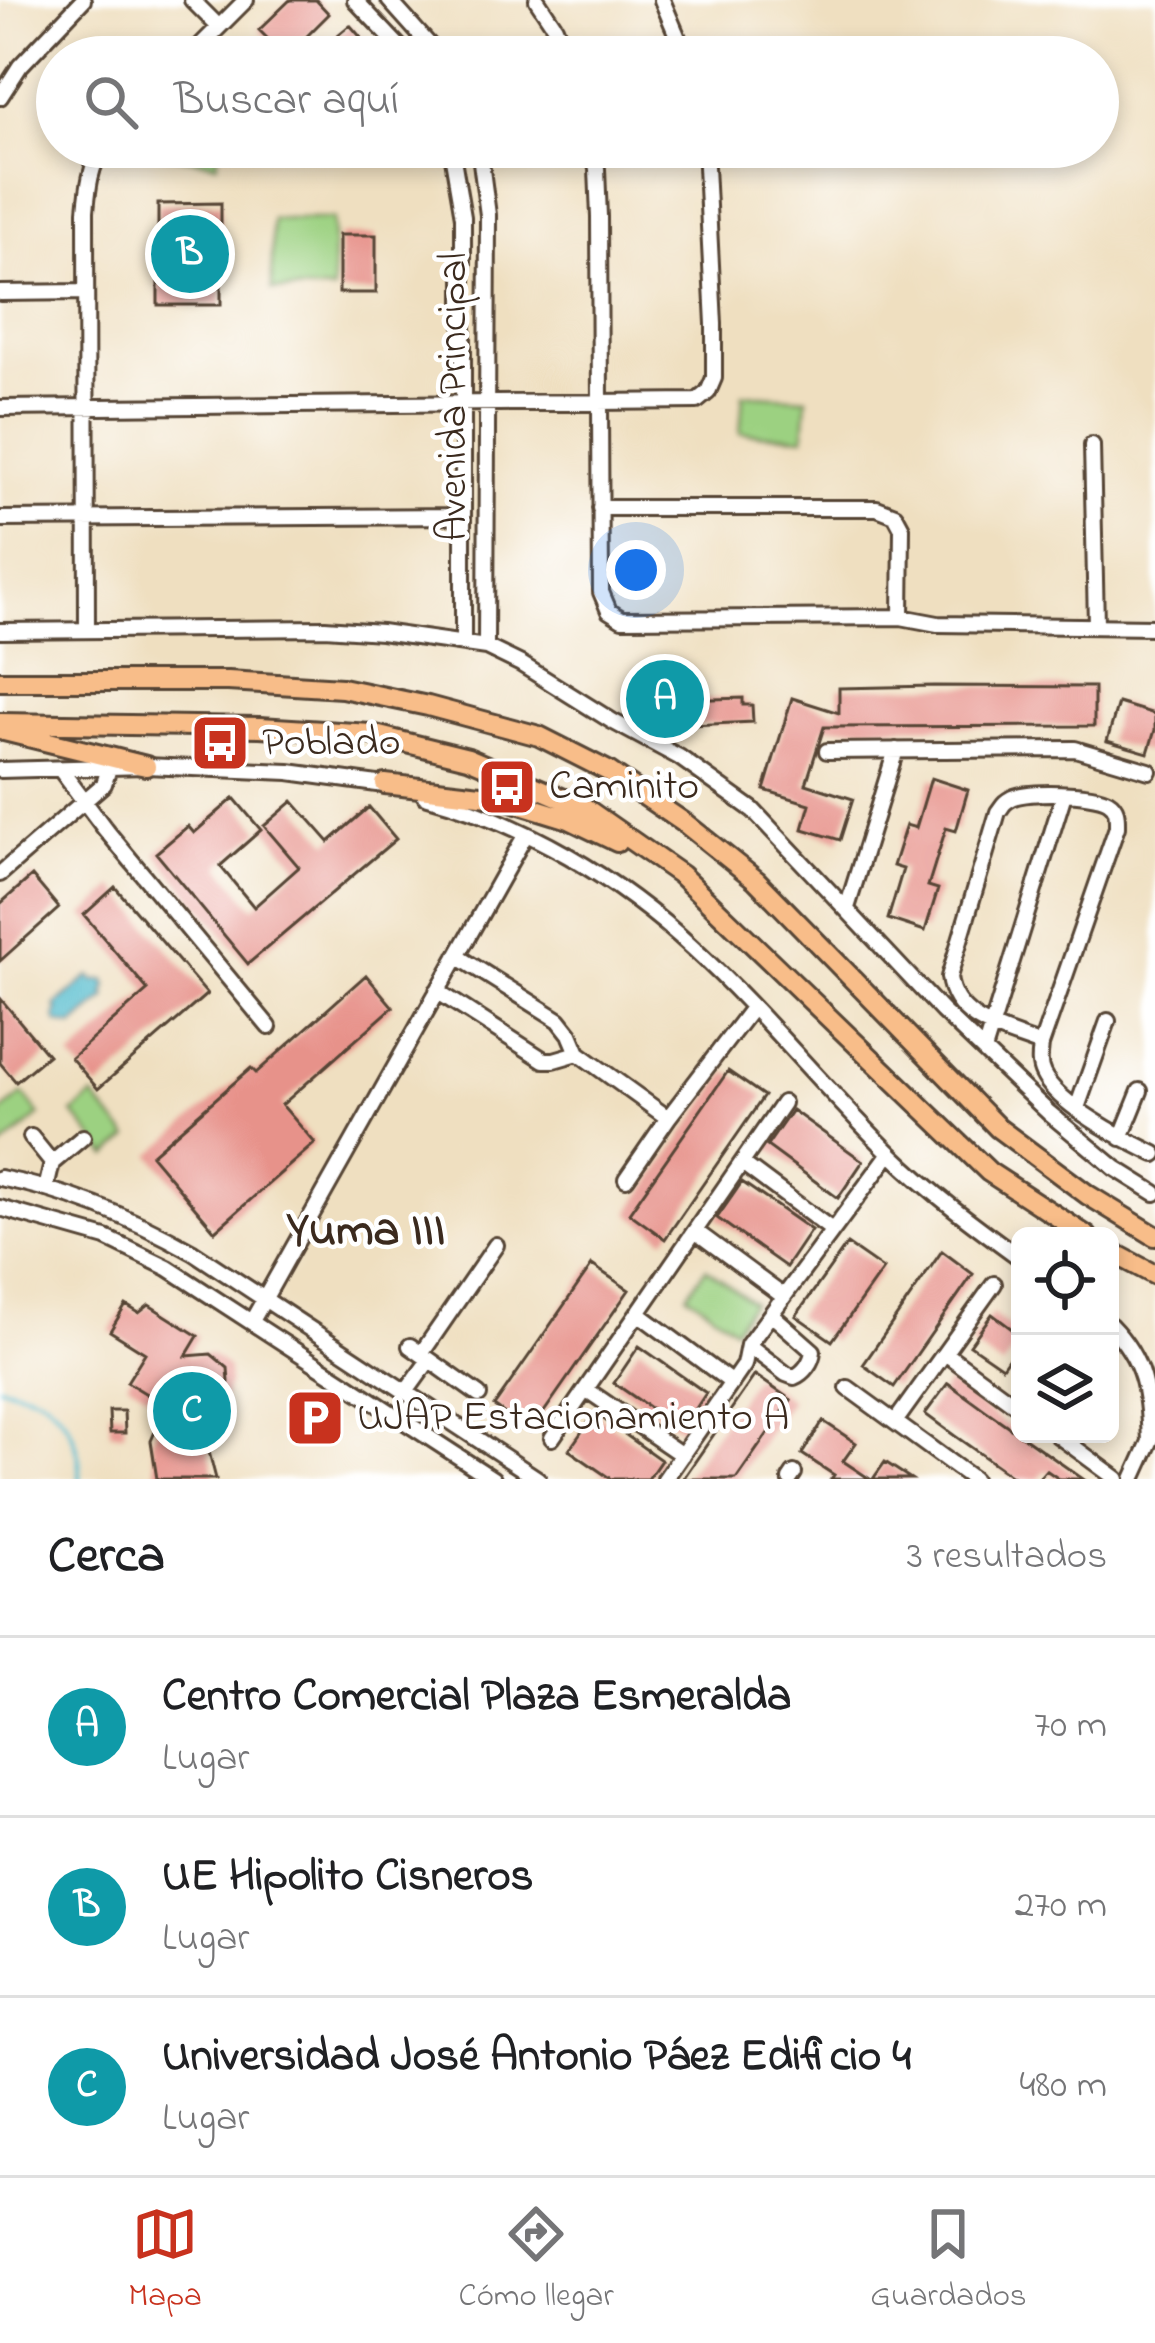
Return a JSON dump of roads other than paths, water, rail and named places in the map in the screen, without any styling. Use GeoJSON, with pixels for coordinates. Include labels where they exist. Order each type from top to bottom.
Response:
{"type":"FeatureCollection","features":[{"type":"Feature","properties":{"kind":"main road"},"geometry":{"type":"LineString","coordinates":[[0,681],[228,681],[342,688],[539,736],[608,771],[756,880],[998,1128],[1088,1195],[1155,1236]]}},
{"type":"Feature","properties":{"kind":"main road"},"geometry":{"type":"LineString","coordinates":[[0,726],[146,766]]}},
{"type":"Feature","properties":{"kind":"main road"},"geometry":{"type":"LineString","coordinates":[[0,726],[260,727],[370,734],[468,758],[585,808],[670,867],[989,1172],[1073,1227]]}},
{"type":"Feature","properties":{"kind":"main road"},"geometry":{"type":"LineString","coordinates":[[385,784],[475,793],[531,805],[670,867]]}},
{"type":"Feature","properties":{"kind":"main road"},"geometry":{"type":"LineString","coordinates":[[1119,1256],[1155,1275]]}},
{"type":"Feature","properties":{"kind":"street"},"geometry":{"type":"LineString","coordinates":[[49,36],[83,0]]}},
{"type":"Feature","properties":{"kind":"street"},"geometry":{"type":"LineString","coordinates":[[192,0],[219,27]]}},
{"type":"Feature","properties":{"kind":"street"},"geometry":{"type":"LineString","coordinates":[[210,36],[246,0]]}},
{"type":"Feature","properties":{"kind":"street"},"geometry":{"type":"LineString","coordinates":[[355,0],[389,36]]}},
{"type":"Feature","properties":{"kind":"street"},"geometry":{"type":"LineString","coordinates":[[389,0],[421,36]]}},
{"type":"Feature","properties":{"kind":"street"},"geometry":{"type":"LineString","coordinates":[[537,0],[559,36]]}},
{"type":"Feature","properties":{"kind":"street"},"geometry":{"type":"LineString","coordinates":[[662,0],[677,36]]}},
{"type":"Feature","properties":{"kind":"street"},"geometry":{"type":"LineString","coordinates":[[0,97],[36,49]]}},
{"type":"Feature","properties":{"kind":"street"},"geometry":{"type":"LineString","coordinates":[[87,630],[86,211],[94,168]]}},
{"type":"Feature","properties":{"kind":"street","name":"Avenida Principal"},"geometry":{"type":"LineString","coordinates":[[456,168],[463,217],[463,643]]}},
{"type":"Feature","properties":{"kind":"street","name":"Avenida Principal"},"geometry":{"type":"LineString","coordinates":[[482,168],[488,215],[486,647]]}},
{"type":"Feature","properties":{"kind":"street"},"geometry":{"type":"LineString","coordinates":[[597,168],[601,592],[609,611],[622,619],[901,617],[938,624],[1155,627]]}},
{"type":"Feature","properties":{"kind":"street"},"geometry":{"type":"LineString","coordinates":[[0,408],[698,401],[714,378],[706,168]]}},
{"type":"Feature","properties":{"kind":"street"},"geometry":{"type":"LineString","coordinates":[[0,293],[86,292]]}},
{"type":"Feature","properties":{"kind":"street"},"geometry":{"type":"LineString","coordinates":[[1092,445],[1096,624]]}},
{"type":"Feature","properties":{"kind":"street"},"geometry":{"type":"LineString","coordinates":[[600,508],[877,508],[895,515],[902,528],[901,617]]}},
{"type":"Feature","properties":{"kind":"street"},"geometry":{"type":"LineString","coordinates":[[0,519],[462,516]]}},
{"type":"Feature","properties":{"kind":"street"},"geometry":{"type":"LineString","coordinates":[[0,632],[326,628],[486,647],[717,782],[753,810],[942,1011],[1049,1113],[1115,1168],[1155,1193]]}},
{"type":"Feature","properties":{"kind":"street"},"geometry":{"type":"LineString","coordinates":[[827,751],[1075,749],[1149,771]]}},
{"type":"Feature","properties":{"kind":"street"},"geometry":{"type":"LineString","coordinates":[[847,908],[896,750]]}},
{"type":"Feature","properties":{"kind":"street"},"geometry":{"type":"LineString","coordinates":[[0,770],[146,766],[289,772],[385,784],[456,804],[526,834],[607,879],[695,949],[890,1153],[1011,1251]]}},
{"type":"Feature","properties":{"kind":"street"},"geometry":{"type":"LineString","coordinates":[[0,874],[104,784],[109,769]]}},
{"type":"Feature","properties":{"kind":"street"},"geometry":{"type":"LineString","coordinates":[[60,770],[268,1027]]}},
{"type":"Feature","properties":{"kind":"street"},"geometry":{"type":"LineString","coordinates":[[984,1051],[1064,794]]}},
{"type":"Feature","properties":{"kind":"street"},"geometry":{"type":"LineString","coordinates":[[1041,1045],[974,1018],[951,990],[949,977],[998,812],[1006,801],[1019,795],[1064,794],[1102,799],[1113,803],[1118,827],[1039,1060],[1049,1083],[1077,1108],[1155,1154]]}},
{"type":"Feature","properties":{"kind":"street"},"geometry":{"type":"LineString","coordinates":[[252,1322],[526,834]]}},
{"type":"Feature","properties":{"kind":"street"},"geometry":{"type":"LineString","coordinates":[[457,956],[559,1020],[578,1053],[668,1118]]}},
{"type":"Feature","properties":{"kind":"street"},"geometry":{"type":"LineString","coordinates":[[437,991],[544,1060],[578,1053]]}},
{"type":"Feature","properties":{"kind":"street"},"geometry":{"type":"LineString","coordinates":[[626,1179],[752,1008]]}},
{"type":"Feature","properties":{"kind":"street"},"geometry":{"type":"LineString","coordinates":[[1077,1108],[1108,1021]]}},
{"type":"Feature","properties":{"kind":"street"},"geometry":{"type":"LineString","coordinates":[[1121,1138],[1140,1090]]}},
{"type":"Feature","properties":{"kind":"street"},"geometry":{"type":"LineString","coordinates":[[552,1438],[783,1103]]}},
{"type":"Feature","properties":{"kind":"street"},"geometry":{"type":"LineString","coordinates":[[31,1137],[52,1163]]}},
{"type":"Feature","properties":{"kind":"street"},"geometry":{"type":"LineString","coordinates":[[46,1189],[52,1163],[83,1137]]}},
{"type":"Feature","properties":{"kind":"street"},"geometry":{"type":"LineString","coordinates":[[665,1479],[744,1365],[748,1345],[890,1153]]}},
{"type":"Feature","properties":{"kind":"street"},"geometry":{"type":"LineString","coordinates":[[742,1163],[832,1230]]}},
{"type":"Feature","properties":{"kind":"street"},"geometry":{"type":"LineString","coordinates":[[0,1178],[110,1210],[160,1233],[538,1479]]}},
{"type":"Feature","properties":{"kind":"street"},"geometry":{"type":"LineString","coordinates":[[0,1208],[106,1238],[168,1268],[489,1476],[497,1452]]}},
{"type":"Feature","properties":{"kind":"street"},"geometry":{"type":"LineString","coordinates":[[695,1231],[783,1296]]}},
{"type":"Feature","properties":{"kind":"street"},"geometry":{"type":"LineString","coordinates":[[406,1392],[420,1353],[496,1245]]}},
{"type":"Feature","properties":{"kind":"street"},"geometry":{"type":"LineString","coordinates":[[896,1422],[994,1284]]}},
{"type":"Feature","properties":{"kind":"street"},"geometry":{"type":"LineString","coordinates":[[748,1345],[786,1374],[801,1374],[813,1351],[771,1313]]}},
{"type":"Feature","properties":{"kind":"street"},"geometry":{"type":"LineString","coordinates":[[639,1314],[732,1383]]}},
{"type":"Feature","properties":{"kind":"street"},"geometry":{"type":"LineString","coordinates":[[1119,1335],[1134,1353],[1145,1383],[1153,1436],[1132,1479]]}},
{"type":"Feature","properties":{"kind":"street"},"geometry":{"type":"LineString","coordinates":[[420,1353],[479,1395]]}},
{"type":"Feature","properties":{"kind":"street"},"geometry":{"type":"LineString","coordinates":[[945,1353],[1011,1401]]}},
{"type":"Feature","properties":{"kind":"street"},"geometry":{"type":"LineString","coordinates":[[848,1388],[973,1479]]}},
{"type":"Feature","properties":{"kind":"street"},"geometry":{"type":"LineString","coordinates":[[587,1390],[682,1455]]}},
{"type":"Feature","properties":{"kind":"street"},"geometry":{"type":"LineString","coordinates":[[1067,1443],[1117,1479]]}},
{"type":"Feature","properties":{"kind":"water"},"geometry":{"type":"Polygon","coordinates":[[[90,976],[94,981],[105,980],[107,997],[73,1026],[58,1023],[55,1006],[90,976]]]}},
{"type":"Feature","properties":{"kind":"waterway"},"geometry":{"type":"LineString","coordinates":[[0,1386],[36,1396],[62,1417],[73,1436],[80,1479]]}},
{"type":"Feature","properties":{"kind":"place","name":"UE Hipolito Cisneros"},"geometry":{"type":"Point","coordinates":[190,254]}},
{"type":"Feature","properties":{"kind":"place","name":"Centro Comercial Plaza Esmeralda"},"geometry":{"type":"Point","coordinates":[665,699]}},
{"type":"Feature","properties":{"kind":"place","name":"Poblado"},"geometry":{"type":"Point","coordinates":[220,743]}},
{"type":"Feature","properties":{"kind":"place","name":"Caminito"},"geometry":{"type":"Point","coordinates":[507,787]}},
{"type":"Feature","properties":{"kind":"place","name":"Universidad José Antonio Páez Edificio 4"},"geometry":{"type":"Point","coordinates":[192,1411]}},
{"type":"Feature","properties":{"kind":"place","name":"UJAP Estacionamiento A"},"geometry":{"type":"Point","coordinates":[315,1418]}},
{"type":"Feature","properties":{"kind":"district","name":"Yuma III"},"geometry":{"type":"Point","coordinates":[366,1232]}}]}
